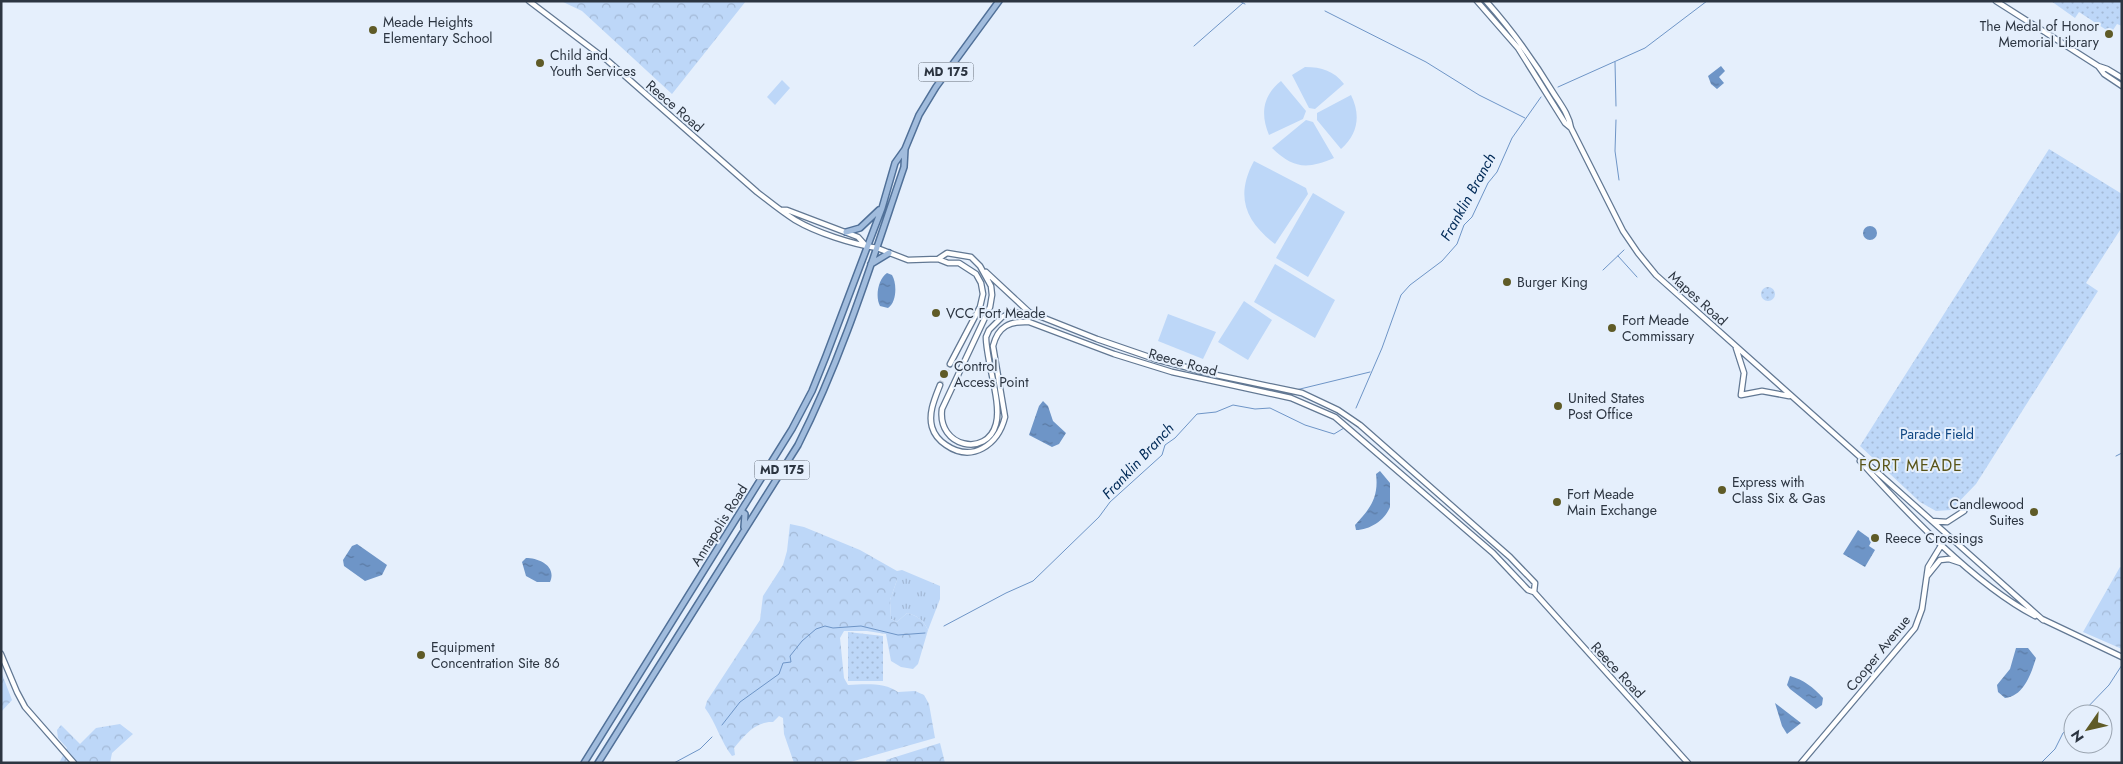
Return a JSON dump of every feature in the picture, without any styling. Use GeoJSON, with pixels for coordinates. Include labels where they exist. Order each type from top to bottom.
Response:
{"type":"FeatureCollection","features":[{"type":"Feature","properties":{"kind":"main road","name":"Annapolis Road"},"geometry":{"type":"LineString","coordinates":[[584,763],[772,464],[812,391],[882,208],[895,163],[905,149],[926,102],[999,1]]}},
{"type":"Feature","properties":{"kind":"main road","name":"Annapolis Road"},"geometry":{"type":"LineString","coordinates":[[598,763],[798,445],[822,397],[877,248],[904,167],[905,149]]}},
{"type":"Feature","properties":{"kind":"main road"},"geometry":{"type":"LineString","coordinates":[[846,232],[860,228],[882,208]]}},
{"type":"Feature","properties":{"kind":"main road"},"geometry":{"type":"LineString","coordinates":[[871,264],[889,253]]}},
{"type":"Feature","properties":{"kind":"main road"},"geometry":{"type":"LineString","coordinates":[[741,511],[746,520],[744,530]]}},
{"type":"Feature","properties":{"kind":"street","name":"Reece Road"},"geometry":{"type":"LineString","coordinates":[[529,1],[608,61],[744,181],[797,221],[908,260],[938,259],[968,267],[976,274],[981,283],[983,294],[980,307],[950,364]]}},
{"type":"Feature","properties":{"kind":"street","name":"Mapes Road"},"geometry":{"type":"LineString","coordinates":[[1477,1],[1518,48],[1564,122],[1571,128]]}},
{"type":"Feature","properties":{"kind":"street","name":"Mapes Road"},"geometry":{"type":"LineString","coordinates":[[1486,1],[1532,58],[1569,119],[1571,128],[1620,223],[1638,253],[1656,275],[2043,620]]}},
{"type":"Feature","properties":{"kind":"street"},"geometry":{"type":"LineString","coordinates":[[1996,1],[2098,66],[2107,68],[2122,78]]}},
{"type":"Feature","properties":{"kind":"street"},"geometry":{"type":"LineString","coordinates":[[2098,66],[2104,74],[2122,86]]}},
{"type":"Feature","properties":{"kind":"street","name":"Reece Road"},"geometry":{"type":"LineString","coordinates":[[782,210],[787,210],[858,237],[867,246]]}},
{"type":"Feature","properties":{"kind":"street","name":"Reece Road"},"geometry":{"type":"LineString","coordinates":[[938,259],[947,253],[960,253],[970,257],[1029,312],[1096,339],[1155,359],[1216,375],[1302,392],[1338,410],[1360,425],[1510,557],[1535,583],[1534,592]]}},
{"type":"Feature","properties":{"kind":"street"},"geometry":{"type":"LineString","coordinates":[[985,272],[991,286],[990,307],[942,409],[940,420],[943,429],[956,442],[972,444],[980,442],[992,434],[998,418],[986,337],[989,330],[1002,317],[1011,313],[1029,312]]}},
{"type":"Feature","properties":{"kind":"street","name":"Reece Road"},"geometry":{"type":"LineString","coordinates":[[940,385],[932,406],[932,427],[941,441],[956,450],[965,452],[983,450],[994,440],[1002,428],[1004,418],[993,346],[999,331],[1016,321],[1029,322],[1114,354],[1172,372],[1291,398],[1335,417],[1493,553],[1528,590],[1534,592],[1688,763]]}},
{"type":"Feature","properties":{"kind":"street"},"geometry":{"type":"LineString","coordinates":[[1735,347],[1744,373],[1742,395],[1762,390],[1791,397]]}},
{"type":"Feature","properties":{"kind":"street","name":"Mapes Road"},"geometry":{"type":"LineString","coordinates":[[1852,451],[1893,496],[1990,587],[2022,609],[2122,657]]}},
{"type":"Feature","properties":{"kind":"street"},"geometry":{"type":"LineString","coordinates":[[1930,520],[1947,522],[1964,510]]}},
{"type":"Feature","properties":{"kind":"street","name":"Cooper Avenue"},"geometry":{"type":"LineString","coordinates":[[1801,763],[1915,628],[1922,609],[1930,562],[1942,544]]}},
{"type":"Feature","properties":{"kind":"street"},"geometry":{"type":"LineString","coordinates":[[1926,577],[1938,562],[1943,559],[1964,564]]}},
{"type":"Feature","properties":{"kind":"street"},"geometry":{"type":"LineString","coordinates":[[1,654],[25,706],[74,763]]}},
{"type":"Feature","properties":{"kind":"green space"},"geometry":{"type":"Polygon","coordinates":[[[561,1],[746,1],[672,94],[582,11],[561,1]]]}},
{"type":"Feature","properties":{"kind":"green space"},"geometry":{"type":"Polygon","coordinates":[[[2051,1],[2122,1],[2122,26],[2117,24],[2111,33],[2079,12],[2075,18],[2051,1]]]}},
{"type":"Feature","properties":{"kind":"green space"},"geometry":{"type":"Polygon","coordinates":[[[1305,67],[1327,71],[1344,84],[1315,109],[1309,108],[1292,75],[1305,67]]]}},
{"type":"Feature","properties":{"kind":"green space"},"geometry":{"type":"Polygon","coordinates":[[[782,80],[790,88],[775,105],[767,97],[782,80]]]}},
{"type":"Feature","properties":{"kind":"green space"},"geometry":{"type":"Polygon","coordinates":[[[1281,81],[1306,111],[1303,119],[1269,135],[1265,120],[1265,105],[1270,92],[1281,81]]]}},
{"type":"Feature","properties":{"kind":"green space"},"geometry":{"type":"Polygon","coordinates":[[[1351,95],[1356,110],[1356,124],[1351,137],[1341,149],[1317,120],[1317,113],[1351,95]]]}},
{"type":"Feature","properties":{"kind":"green space"},"geometry":{"type":"Polygon","coordinates":[[[1306,120],[1313,122],[1334,158],[1315,164],[1300,165],[1287,160],[1272,148],[1306,120]]]}},
{"type":"Feature","properties":{"kind":"green space","name":"Parade Field"},"geometry":{"type":"Polygon","coordinates":[[[2049,149],[2122,194],[2122,227],[2086,283],[2098,291],[1976,484],[1951,510],[1936,511],[1920,502],[1860,446],[2049,149]]]}},
{"type":"Feature","properties":{"kind":"green space"},"geometry":{"type":"Polygon","coordinates":[[[1254,161],[1306,188],[1308,194],[1275,244],[1256,226],[1246,207],[1244,197],[1245,186],[1254,161]]]}},
{"type":"Feature","properties":{"kind":"green space"},"geometry":{"type":"Polygon","coordinates":[[[1313,193],[1345,212],[1308,277],[1276,258],[1313,193]]]}},
{"type":"Feature","properties":{"kind":"green space"},"geometry":{"type":"Polygon","coordinates":[[[1275,264],[1335,300],[1315,338],[1254,302],[1275,264]]]}},
{"type":"Feature","properties":{"kind":"green space"},"geometry":{"type":"Polygon","coordinates":[[[1765,287],[1771,287],[1775,294],[1771,301],[1765,301],[1761,297],[1761,291],[1765,287]]]}},
{"type":"Feature","properties":{"kind":"green space"},"geometry":{"type":"Polygon","coordinates":[[[1244,301],[1272,320],[1248,360],[1218,342],[1244,301]]]}},
{"type":"Feature","properties":{"kind":"green space"},"geometry":{"type":"Polygon","coordinates":[[[1168,314],[1216,332],[1203,359],[1158,341],[1168,314]]]}},
{"type":"Feature","properties":{"kind":"green space"},"geometry":{"type":"Polygon","coordinates":[[[790,524],[804,527],[860,550],[897,571],[897,580],[890,600],[891,619],[897,622],[907,613],[920,619],[928,630],[918,664],[913,669],[901,667],[891,661],[886,634],[867,631],[844,631],[840,638],[844,678],[848,685],[881,685],[898,692],[915,691],[924,695],[929,704],[935,738],[847,763],[794,763],[784,734],[783,718],[779,716],[773,722],[761,724],[750,730],[734,748],[735,755],[732,756],[728,751],[705,708],[707,701],[760,620],[763,596],[783,565],[787,551],[790,524]]]}},
{"type":"Feature","properties":{"kind":"green space"},"geometry":{"type":"Polygon","coordinates":[[[2120,567],[2122,568],[2122,649],[2083,632],[2120,567]]]}},
{"type":"Feature","properties":{"kind":"green space"},"geometry":{"type":"Polygon","coordinates":[[[902,570],[940,586],[940,599],[928,630],[920,619],[907,613],[897,622],[891,619],[890,600],[897,580],[897,571],[902,570]]]}},
{"type":"Feature","properties":{"kind":"green space"},"geometry":{"type":"Polygon","coordinates":[[[848,632],[883,636],[883,681],[848,681],[848,632]]]}},
{"type":"Feature","properties":{"kind":"green space"},"geometry":{"type":"Polygon","coordinates":[[[1,675],[12,700],[1,712],[1,675]]]}},
{"type":"Feature","properties":{"kind":"green space"},"geometry":{"type":"Polygon","coordinates":[[[120,724],[133,734],[112,753],[110,763],[59,763],[67,748],[58,738],[57,730],[61,725],[80,744],[96,728],[120,724]]]}},
{"type":"Feature","properties":{"kind":"green space"},"geometry":{"type":"Polygon","coordinates":[[[940,743],[945,763],[887,763],[886,760],[940,743]]]}},
{"type":"Feature","properties":{"kind":"water"},"geometry":{"type":"Polygon","coordinates":[[[1721,66],[1725,71],[1719,77],[1724,83],[1717,89],[1711,84],[1708,76],[1721,66]]]}},
{"type":"Feature","properties":{"kind":"water"},"geometry":{"type":"Polygon","coordinates":[[[1867,226],[1873,226],[1877,233],[1873,240],[1867,240],[1863,236],[1863,230],[1867,226]]]}},
{"type":"Feature","properties":{"kind":"water"},"geometry":{"type":"Polygon","coordinates":[[[887,273],[894,278],[895,287],[895,297],[888,308],[880,306],[878,302],[878,288],[881,279],[887,273]]]}},
{"type":"Feature","properties":{"kind":"water"},"geometry":{"type":"Polygon","coordinates":[[[1043,401],[1048,406],[1053,421],[1066,433],[1059,444],[1052,447],[1029,435],[1039,406],[1043,401]]]}},
{"type":"Feature","properties":{"kind":"water"},"geometry":{"type":"Polygon","coordinates":[[[1380,471],[1390,483],[1390,507],[1388,512],[1376,523],[1367,528],[1356,530],[1355,525],[1365,514],[1375,496],[1376,474],[1380,471]]]}},
{"type":"Feature","properties":{"kind":"water"},"geometry":{"type":"Polygon","coordinates":[[[1858,530],[1872,540],[1869,546],[1875,550],[1865,567],[1843,554],[1858,530]]]}},
{"type":"Feature","properties":{"kind":"water"},"geometry":{"type":"Polygon","coordinates":[[[357,544],[387,565],[382,575],[365,581],[344,566],[343,560],[352,546],[357,544]]]}},
{"type":"Feature","properties":{"kind":"water"},"geometry":{"type":"Polygon","coordinates":[[[526,558],[541,561],[549,567],[552,576],[550,582],[537,582],[526,576],[522,562],[526,558]]]}},
{"type":"Feature","properties":{"kind":"water"},"geometry":{"type":"Polygon","coordinates":[[[2016,648],[2028,648],[2036,658],[2022,689],[2012,696],[2005,698],[1998,692],[1997,685],[2010,669],[2016,648]]]}},
{"type":"Feature","properties":{"kind":"water"},"geometry":{"type":"Polygon","coordinates":[[[1790,676],[1816,690],[1823,698],[1822,705],[1816,709],[1790,689],[1787,685],[1790,676]]]}},
{"type":"Feature","properties":{"kind":"water"},"geometry":{"type":"Polygon","coordinates":[[[1775,703],[1801,723],[1787,734],[1782,726],[1775,703]]]}},
{"type":"Feature","properties":{"kind":"waterway"},"geometry":{"type":"LineString","coordinates":[[1239,1],[1245,4]]}},
{"type":"Feature","properties":{"kind":"waterway","name":"Franklin Branch"},"geometry":{"type":"LineString","coordinates":[[1558,87],[1645,48],[1707,1]]}},
{"type":"Feature","properties":{"kind":"waterway"},"geometry":{"type":"LineString","coordinates":[[1194,46],[1243,3]]}},
{"type":"Feature","properties":{"kind":"waterway"},"geometry":{"type":"LineString","coordinates":[[1325,11],[1426,62],[1479,95],[1525,118]]}},
{"type":"Feature","properties":{"kind":"waterway"},"geometry":{"type":"LineString","coordinates":[[1615,62],[1616,106]]}},
{"type":"Feature","properties":{"kind":"waterway","name":"Franklin Branch"},"geometry":{"type":"LineString","coordinates":[[1356,408],[1382,348],[1401,295],[1410,285],[1442,261],[1457,244],[1464,225],[1472,217],[1488,183],[1497,172],[1512,138],[1541,97]]}},
{"type":"Feature","properties":{"kind":"waterway"},"geometry":{"type":"LineString","coordinates":[[1616,120],[1615,151],[1619,180]]}},
{"type":"Feature","properties":{"kind":"waterway"},"geometry":{"type":"LineString","coordinates":[[1603,270],[1624,250]]}},
{"type":"Feature","properties":{"kind":"waterway"},"geometry":{"type":"LineString","coordinates":[[1618,256],[1637,277]]}},
{"type":"Feature","properties":{"kind":"waterway"},"geometry":{"type":"LineString","coordinates":[[1296,390],[1370,372]]}},
{"type":"Feature","properties":{"kind":"waterway","name":"Franklin Branch"},"geometry":{"type":"LineString","coordinates":[[944,626],[1033,581],[1099,517],[1110,502],[1162,455],[1165,445],[1175,438],[1197,414],[1216,412],[1233,405],[1255,409],[1270,408],[1305,425],[1334,434],[1344,428]]}},
{"type":"Feature","properties":{"kind":"waterway"},"geometry":{"type":"LineString","coordinates":[[2116,456],[2122,453]]}},
{"type":"Feature","properties":{"kind":"waterway","name":"Franklin Branch"},"geometry":{"type":"LineString","coordinates":[[722,725],[740,702],[779,674],[783,663],[791,662],[790,656],[802,641],[816,629],[825,626],[833,628],[861,626],[898,635],[925,633]]}},
{"type":"Feature","properties":{"kind":"waterway"},"geometry":{"type":"LineString","coordinates":[[2091,704],[2109,685],[2122,665]]}},
{"type":"Feature","properties":{"kind":"waterway"},"geometry":{"type":"LineString","coordinates":[[2041,763],[2055,749],[2063,733]]}},
{"type":"Feature","properties":{"kind":"waterway","name":"Franklin Branch"},"geometry":{"type":"LineString","coordinates":[[674,763],[700,749],[712,737]]}},
{"type":"Feature","properties":{"kind":"tunnel"},"geometry":{"type":"LineString","coordinates":[[940,385],[950,364]]}},
{"type":"Feature","properties":{"kind":"place","name":"Meade Heights Elementary School"},"geometry":{"type":"Point","coordinates":[373,30]}},
{"type":"Feature","properties":{"kind":"place","name":"The Medal of Honor Memorial Library"},"geometry":{"type":"Point","coordinates":[2109,34]}},
{"type":"Feature","properties":{"kind":"place","name":"Child and Youth Services"},"geometry":{"type":"Point","coordinates":[540,63]}},
{"type":"Feature","properties":{"kind":"place","name":"Burger King"},"geometry":{"type":"Point","coordinates":[1507,282]}},
{"type":"Feature","properties":{"kind":"place","name":"VCC Fort Meade"},"geometry":{"type":"Point","coordinates":[936,313]}},
{"type":"Feature","properties":{"kind":"place","name":"Fort Meade Commissary"},"geometry":{"type":"Point","coordinates":[1612,328]}},
{"type":"Feature","properties":{"kind":"place","name":"Control Access Point"},"geometry":{"type":"Point","coordinates":[944,374]}},
{"type":"Feature","properties":{"kind":"place","name":"United States Post Office"},"geometry":{"type":"Point","coordinates":[1558,406]}},
{"type":"Feature","properties":{"kind":"place","name":"Express with Class Six & Gas"},"geometry":{"type":"Point","coordinates":[1722,490]}},
{"type":"Feature","properties":{"kind":"place","name":"Fort Meade Main Exchange"},"geometry":{"type":"Point","coordinates":[1557,502]}},
{"type":"Feature","properties":{"kind":"place","name":"Candlewood Suites"},"geometry":{"type":"Point","coordinates":[2034,512]}},
{"type":"Feature","properties":{"kind":"place","name":"Reece Crossings"},"geometry":{"type":"Point","coordinates":[1875,538]}},
{"type":"Feature","properties":{"kind":"place","name":"Equipment Concentration Site 86"},"geometry":{"type":"Point","coordinates":[421,655]}},
{"type":"Feature","properties":{"kind":"district","name":"FORT MEADE"},"geometry":{"type":"Point","coordinates":[1911,465]}}]}
